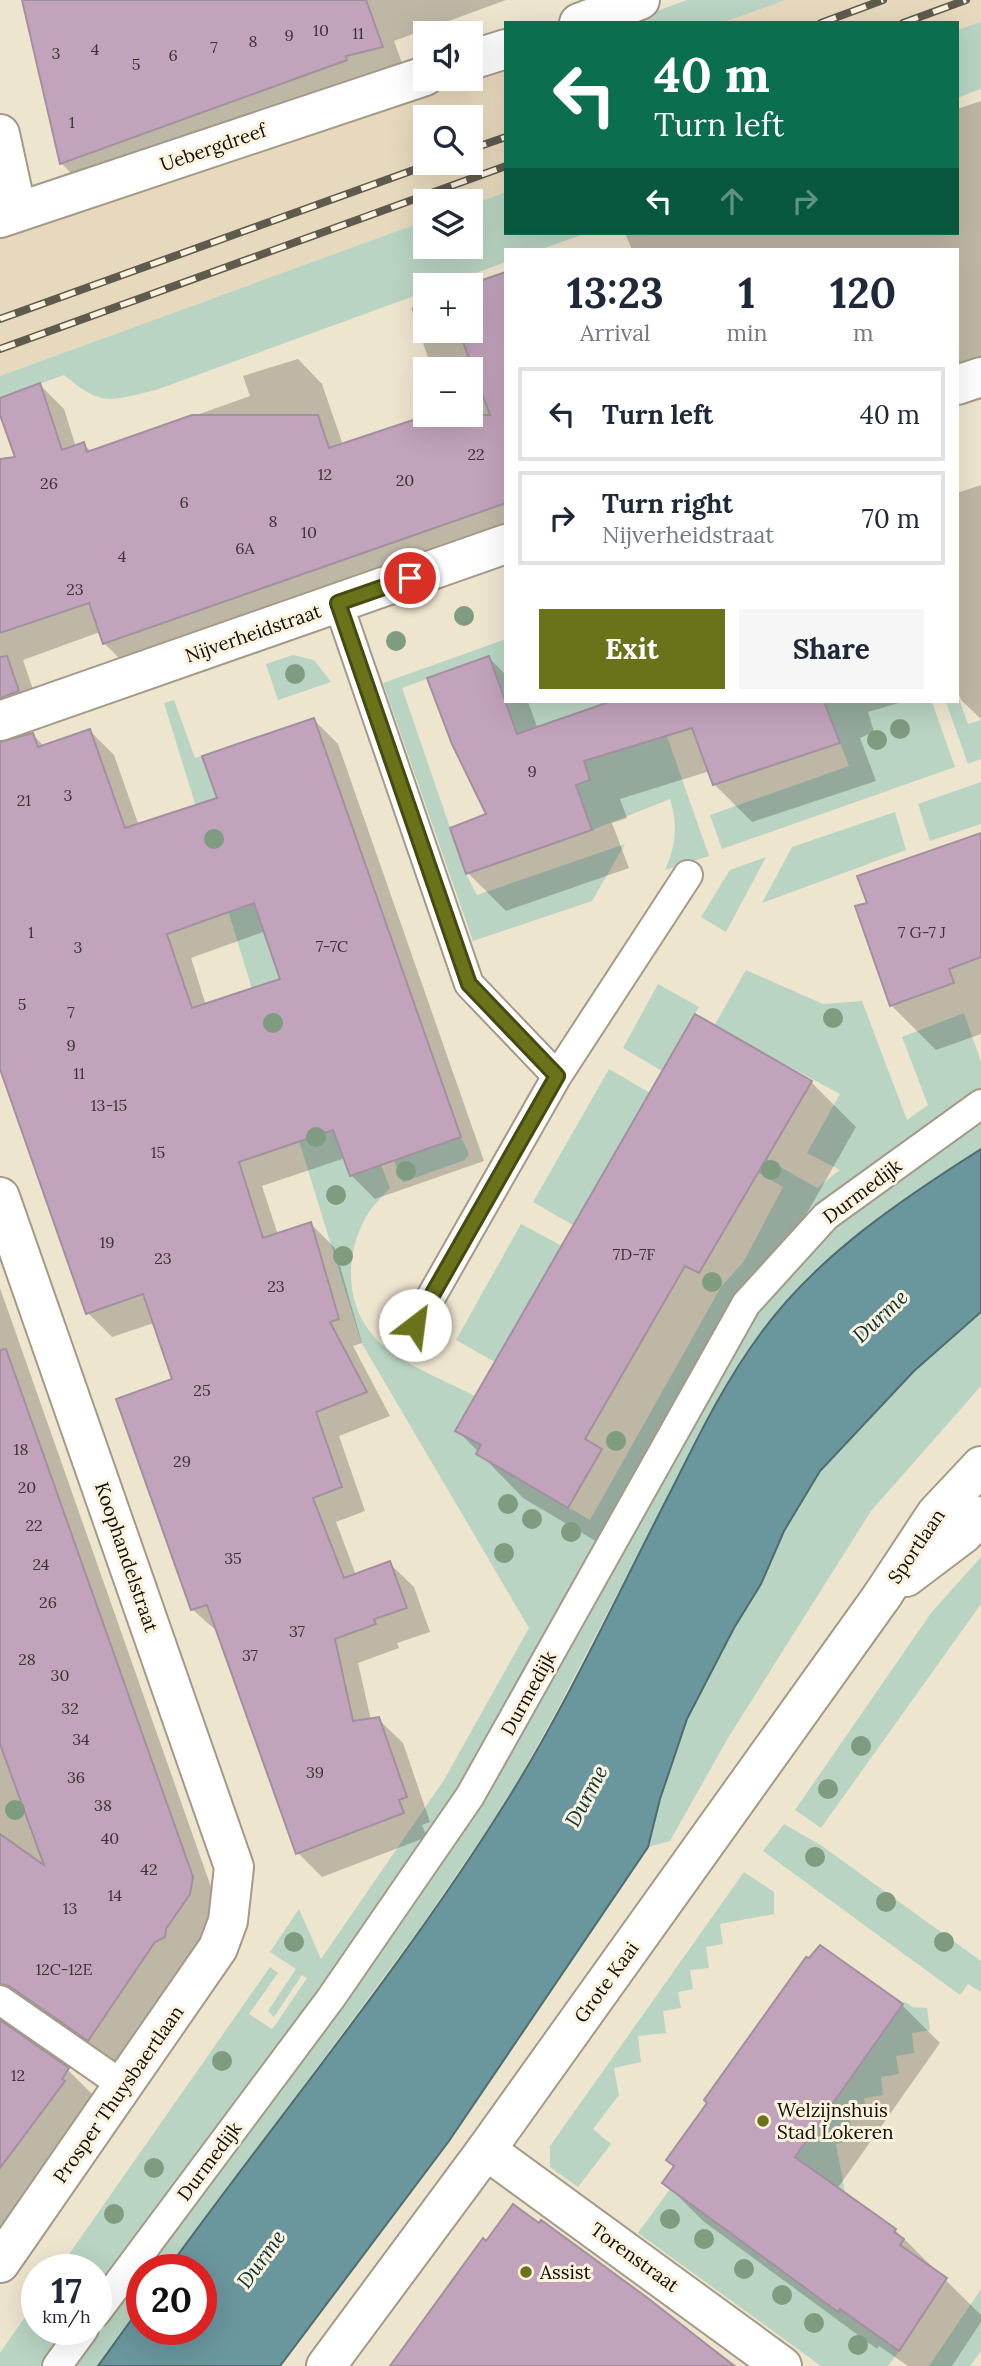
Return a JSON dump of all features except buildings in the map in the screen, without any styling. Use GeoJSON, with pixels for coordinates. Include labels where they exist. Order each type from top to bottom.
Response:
{"type":"FeatureCollection","features":[{"type":"Feature","properties":{"kind":"street"},"geometry":{"type":"LineString","coordinates":[[584,21],[640,0]]}},
{"type":"Feature","properties":{"kind":"street"},"geometry":{"type":"LineString","coordinates":[[483,56],[504,49]]}},
{"type":"Feature","properties":{"kind":"street","name":"Uebergdreef"},"geometry":{"type":"LineString","coordinates":[[9,215],[413,79]]}},
{"type":"Feature","properties":{"kind":"street"},"geometry":{"type":"LineString","coordinates":[[0,134],[9,215]]}},
{"type":"Feature","properties":{"kind":"street"},"geometry":{"type":"LineString","coordinates":[[959,384],[981,377]]}},
{"type":"Feature","properties":{"kind":"street","name":"Nijverheidstraat"},"geometry":{"type":"LineString","coordinates":[[0,721],[504,545]]}},
{"type":"Feature","properties":{"kind":"street","name":"Koophandelstraat"},"geometry":{"type":"LineString","coordinates":[[0,1197],[224,1834],[234,1867],[228,1921]]}},
{"type":"Feature","properties":{"kind":"street","name":"Sportlaan"},"geometry":{"type":"LineString","coordinates":[[882,1596],[936,1514],[981,1466]]}},
{"type":"Feature","properties":{"kind":"street","name":"Sportlaan"},"geometry":{"type":"LineString","coordinates":[[882,1596],[963,1534],[981,1516]]}},
{"type":"Feature","properties":{"kind":"street","name":"Grote Kaai"},"geometry":{"type":"LineString","coordinates":[[326,2366],[486,2150],[882,1596]]}},
{"type":"Feature","properties":{"kind":"street","name":"Prosper Thuysbaertlaan"},"geometry":{"type":"LineString","coordinates":[[0,2263],[218,1948],[228,1921]]}},
{"type":"Feature","properties":{"kind":"street","name":"Torenstraat"},"geometry":{"type":"LineString","coordinates":[[486,2150],[782,2366]]}},
{"type":"Feature","properties":{"kind":"lane"},"geometry":{"type":"LineString","coordinates":[[338,603],[469,984],[557,1076]]}},
{"type":"Feature","properties":{"kind":"lane"},"geometry":{"type":"LineString","coordinates":[[415,1325],[557,1076],[688,875]]}},
{"type":"Feature","properties":{"kind":"lane","name":"Durmedijk"},"geometry":{"type":"LineString","coordinates":[[112,2292],[331,1998],[470,1796],[746,1304],[826,1216],[981,1104]]}},
{"type":"Feature","properties":{"kind":"lane"},"geometry":{"type":"LineString","coordinates":[[0,2000],[124,2086]]}},
{"type":"Feature","properties":{"kind":"lane"},"geometry":{"type":"LineString","coordinates":[[57,2366],[72,2345]]}},
{"type":"Feature","properties":{"kind":"shaded area"},"geometry":{"type":"Polygon","coordinates":[[[785,0],[981,0],[981,22],[959,29],[959,21],[728,21],[785,0]]]}},
{"type":"Feature","properties":{"kind":"shaded area"},"geometry":{"type":"Polygon","coordinates":[[[504,66],[504,193],[483,201],[483,189],[413,189],[413,225],[0,376],[0,237],[430,91],[483,91],[483,73],[504,66]]]}},
{"type":"Feature","properties":{"kind":"green space"},"geometry":{"type":"Polygon","coordinates":[[[687,0],[785,0],[727,21],[629,21],[687,0]]]}},
{"type":"Feature","properties":{"kind":"green space"},"geometry":{"type":"Polygon","coordinates":[[[981,22],[981,89],[959,97],[959,29],[981,22]]]}},
{"type":"Feature","properties":{"kind":"green space"},"geometry":{"type":"Polygon","coordinates":[[[504,193],[504,235],[581,235],[545,248],[504,248],[504,263],[476,273],[413,273],[413,296],[156,390],[107,399],[88,392],[64,375],[0,398],[0,376],[413,225],[413,259],[483,259],[483,201],[504,193]]]}},
{"type":"Feature","properties":{"kind":"green space"},"geometry":{"type":"Polygon","coordinates":[[[504,640],[504,698],[489,656],[402,688],[466,874],[477,895],[625,844],[592,901],[473,941],[383,683],[504,640]]]}},
{"type":"Feature","properties":{"kind":"green space"},"geometry":{"type":"Polygon","coordinates":[[[293,655],[314,660],[331,682],[278,700],[266,664],[293,655]]]}},
{"type":"Feature","properties":{"kind":"green space"},"geometry":{"type":"Polygon","coordinates":[[[959,699],[968,724],[981,720],[981,759],[968,764],[946,703],[959,703],[959,699]]]}},
{"type":"Feature","properties":{"kind":"green space"},"geometry":{"type":"Polygon","coordinates":[[[174,700],[195,758],[202,756],[349,1176],[381,1165],[390,1188],[366,1217],[353,1252],[352,1289],[356,1307],[364,1323],[375,1338],[400,1358],[475,1396],[455,1430],[481,1445],[477,1454],[590,1520],[721,1287],[744,1261],[783,1187],[744,1164],[751,1150],[817,1188],[840,1170],[807,1153],[840,1094],[714,1026],[746,970],[823,1004],[862,1001],[907,1120],[928,1105],[902,1037],[964,1013],[981,1062],[981,1149],[801,1285],[761,1332],[722,1392],[556,1712],[506,1802],[418,1931],[179,2254],[126,2254],[126,2327],[98,2366],[0,2366],[0,2353],[21,2323],[21,2345],[112,2345],[112,2254],[69,2254],[270,1967],[278,1973],[249,2014],[272,2029],[276,2024],[307,1978],[302,1975],[274,2017],[268,2011],[296,1969],[270,1952],[299,1909],[321,1959],[444,1780],[529,1628],[361,1342],[164,703],[174,700]]]}},
{"type":"Feature","properties":{"kind":"green space"},"geometry":{"type":"Polygon","coordinates":[[[506,703],[606,703],[517,734],[506,703]]]}},
{"type":"Feature","properties":{"kind":"green space"},"geometry":{"type":"Polygon","coordinates":[[[641,703],[655,703],[709,856],[665,870],[675,835],[670,799],[592,830],[576,785],[590,780],[584,761],[654,740],[641,703]]]}},
{"type":"Feature","properties":{"kind":"green space"},"geometry":{"type":"Polygon","coordinates":[[[824,703],[932,703],[955,767],[722,849],[710,815],[849,766],[824,703]]]}},
{"type":"Feature","properties":{"kind":"green space"},"geometry":{"type":"Polygon","coordinates":[[[981,782],[981,824],[930,841],[918,804],[981,782]]]}},
{"type":"Feature","properties":{"kind":"green space"},"geometry":{"type":"Polygon","coordinates":[[[895,812],[906,850],[762,903],[792,847],[895,812]]]}},
{"type":"Feature","properties":{"kind":"green space"},"geometry":{"type":"Polygon","coordinates":[[[766,857],[726,932],[701,917],[730,870],[766,857]]]}},
{"type":"Feature","properties":{"kind":"green space"},"geometry":{"type":"Polygon","coordinates":[[[658,984],[699,1007],[662,1071],[623,1048],[658,984]]]}},
{"type":"Feature","properties":{"kind":"green space"},"geometry":{"type":"Polygon","coordinates":[[[609,1069],[650,1093],[573,1225],[533,1202],[609,1069]]]}},
{"type":"Feature","properties":{"kind":"green space"},"geometry":{"type":"Polygon","coordinates":[[[461,1137],[469,1154],[465,1160],[403,1182],[394,1161],[461,1137]]]}},
{"type":"Feature","properties":{"kind":"green space"},"geometry":{"type":"Polygon","coordinates":[[[521,1224],[562,1246],[495,1362],[456,1340],[521,1224]]]}},
{"type":"Feature","properties":{"kind":"green space"},"geometry":{"type":"Polygon","coordinates":[[[981,1312],[981,1386],[871,1511],[728,1738],[670,1841],[648,1847],[660,1799],[687,1719],[734,1628],[761,1584],[784,1531],[820,1470],[914,1371],[981,1312]]]}},
{"type":"Feature","properties":{"kind":"green space"},"geometry":{"type":"Polygon","coordinates":[[[981,1557],[981,1604],[821,1828],[795,1810],[931,1613],[981,1557]]]}},
{"type":"Feature","properties":{"kind":"green space"},"geometry":{"type":"Polygon","coordinates":[[[784,1824],[822,1846],[981,1961],[981,1992],[968,1984],[960,1995],[763,1851],[784,1824]]]}},
{"type":"Feature","properties":{"kind":"green space"},"geometry":{"type":"Polygon","coordinates":[[[744,1872],[774,1892],[774,1914],[720,1924],[723,1944],[706,1947],[709,1968],[690,1970],[693,1989],[678,1992],[681,2008],[663,2011],[666,2033],[638,2036],[641,2062],[614,2068],[619,2095],[593,2129],[611,2144],[578,2187],[550,2167],[550,2146],[744,1872]]]}},
{"type":"Feature","properties":{"kind":"green space"},"geometry":{"type":"Polygon","coordinates":[[[905,2002],[913,2007],[927,2008],[930,2030],[912,2033],[914,2053],[896,2056],[899,2074],[881,2077],[883,2095],[864,2098],[867,2118],[850,2120],[853,2140],[836,2144],[845,2192],[795,2157],[905,2002]]]}},
{"type":"Feature","properties":{"kind":"green space"},"geometry":{"type":"Polygon","coordinates":[[[670,2189],[837,2312],[840,2309],[899,2351],[888,2366],[821,2366],[638,2233],[670,2189]]]}},
{"type":"Feature","properties":{"kind":"green space"},"geometry":{"type":"Polygon","coordinates":[[[981,2289],[981,2351],[970,2366],[929,2366],[981,2289]]]}},
{"type":"Feature","properties":{"kind":"water","name":"Durme"},"geometry":{"type":"Polygon","coordinates":[[[981,1149],[981,1312],[914,1371],[820,1471],[784,1531],[761,1584],[734,1628],[687,1719],[660,1799],[648,1847],[449,2141],[280,2366],[98,2366],[126,2327],[126,2345],[217,2345],[217,2254],[179,2254],[384,1981],[467,1863],[506,1802],[572,1685],[714,1407],[761,1333],[783,1305],[834,1254],[921,1188],[981,1149]]]}},
{"type":"Feature","properties":{"kind":"railway"},"geometry":{"type":"LineString","coordinates":[[826,21],[883,0]]}},
{"type":"Feature","properties":{"kind":"railway"},"geometry":{"type":"LineString","coordinates":[[908,21],[966,0]]}},
{"type":"Feature","properties":{"kind":"railway"},"geometry":{"type":"LineString","coordinates":[[483,145],[504,138]]}},
{"type":"Feature","properties":{"kind":"railway"},"geometry":{"type":"LineString","coordinates":[[0,349],[504,167]]}},
{"type":"Feature","properties":{"kind":"railway"},"geometry":{"type":"LineString","coordinates":[[0,319],[413,170]]}},
{"type":"Feature","properties":{"kind":"place","name":"Welzijnshuis Stad Lokeren"},"geometry":{"type":"Point","coordinates":[763,2121]}},
{"type":"Feature","properties":{"kind":"place","name":"Assist"},"geometry":{"type":"Point","coordinates":[526,2272]}},
{"type":"Feature","properties":{"kind":"route"},"geometry":{"type":"LineString","coordinates":[[410,578],[338,603],[469,984],[557,1076],[415,1325]]}}]}
